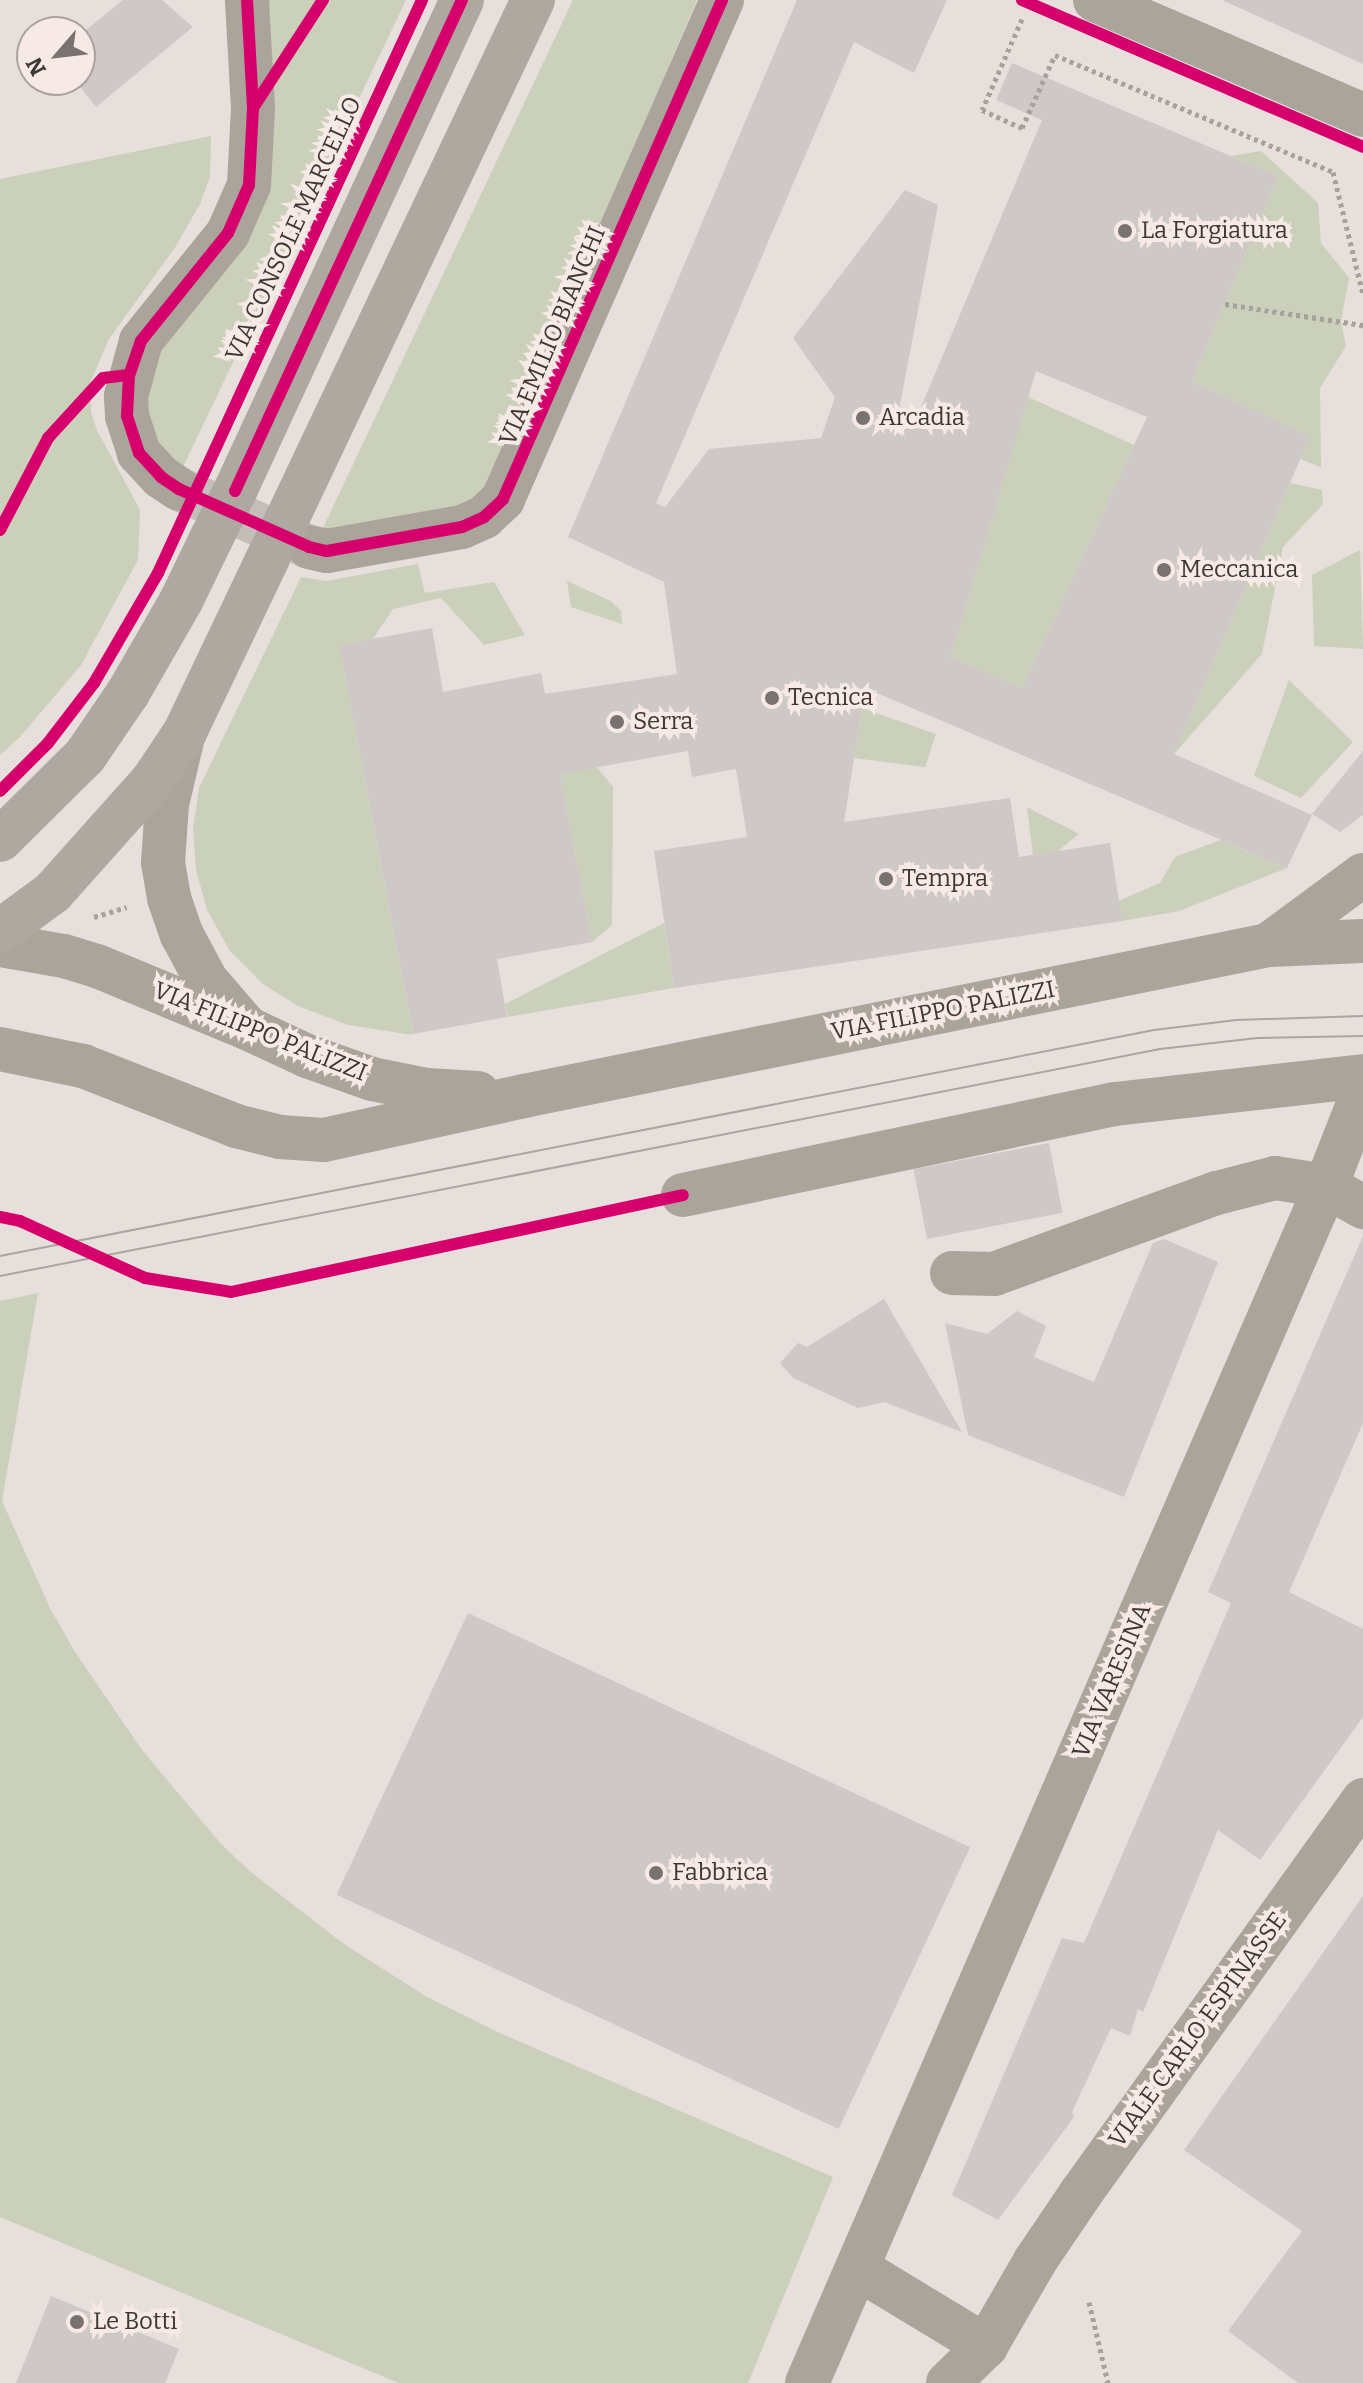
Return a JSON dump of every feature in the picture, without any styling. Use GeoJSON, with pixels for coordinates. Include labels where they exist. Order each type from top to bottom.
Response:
{"type":"FeatureCollection","features":[{"type":"Feature","properties":{"kind":"main road"},"geometry":{"type":"LineString","coordinates":[[0,840],[85,756],[128,693],[181,601],[462,0]]}},
{"type":"Feature","properties":{"kind":"main road"},"geometry":{"type":"LineString","coordinates":[[0,931],[53,892],[153,780],[185,732],[266,562],[299,531],[533,0]]}},
{"type":"Feature","properties":{"kind":"street"},"geometry":{"type":"LineString","coordinates":[[179,489],[161,477],[139,453],[127,416],[126,396],[141,341],[228,233],[249,185],[253,108],[247,0]]}},
{"type":"Feature","properties":{"kind":"street","name":"VIA EMILIO BIANCHI"},"geometry":{"type":"LineString","coordinates":[[299,531],[327,551],[462,527],[484,517],[503,499],[722,0]]}},
{"type":"Feature","properties":{"kind":"street"},"geometry":{"type":"LineString","coordinates":[[1095,0],[1363,115]]}},
{"type":"Feature","properties":{"kind":"street"},"geometry":{"type":"LineString","coordinates":[[185,732],[167,804],[163,863],[169,898],[182,935],[206,980],[247,1028]]}},
{"type":"Feature","properties":{"kind":"street"},"geometry":{"type":"LineString","coordinates":[[1268,945],[1363,875]]}},
{"type":"Feature","properties":{"kind":"street","name":"VIA FILIPPO PALIZZI"},"geometry":{"type":"LineString","coordinates":[[0,1049],[83,1066],[236,1126],[280,1137],[324,1140],[524,1096],[1268,945],[1363,941]]}},
{"type":"Feature","properties":{"kind":"street","name":"VIA FILIPPO PALIZZI"},"geometry":{"type":"LineString","coordinates":[[0,945],[64,956],[97,966],[307,1056],[372,1079],[427,1090],[524,1096]]}},
{"type":"Feature","properties":{"kind":"street"},"geometry":{"type":"LineString","coordinates":[[683,1195],[1115,1104],[1363,1076]]}},
{"type":"Feature","properties":{"kind":"street","name":"VIA VARESINA"},"geometry":{"type":"LineString","coordinates":[[807,2383],[1326,1186],[1363,1091]]}},
{"type":"Feature","properties":{"kind":"street"},"geometry":{"type":"LineString","coordinates":[[952,1273],[994,1274],[1217,1193],[1275,1178],[1326,1186],[1363,1207]]}},
{"type":"Feature","properties":{"kind":"street","name":"VIALE CARLO ESPINASSE"},"geometry":{"type":"LineString","coordinates":[[948,2383],[986,2346],[1035,2261],[1363,1800]]}},
{"type":"Feature","properties":{"kind":"street"},"geometry":{"type":"LineString","coordinates":[[857,2268],[986,2346]]}},
{"type":"Feature","properties":{"kind":"path"},"geometry":{"type":"LineString","coordinates":[[1022,19],[982,110],[1022,128],[1055,55],[1333,172],[1363,294]]}},
{"type":"Feature","properties":{"kind":"path"},"geometry":{"type":"LineString","coordinates":[[1225,304],[1363,325]]}},
{"type":"Feature","properties":{"kind":"path"},"geometry":{"type":"LineString","coordinates":[[1089,2302],[1108,2383]]}},
{"type":"Feature","properties":{"kind":"green space"},"geometry":{"type":"Polygon","coordinates":[[[258,0],[406,0],[183,467],[156,443],[144,415],[154,360],[228,265],[258,0]]]}},
{"type":"Feature","properties":{"kind":"green space"},"geometry":{"type":"Polygon","coordinates":[[[573,0],[697,0],[493,476],[478,495],[457,506],[322,530],[573,0]]]}},
{"type":"Feature","properties":{"kind":"green space"},"geometry":{"type":"Polygon","coordinates":[[[211,136],[210,177],[200,204],[176,246],[109,339],[90,383],[91,412],[97,430],[140,510],[138,560],[81,665],[20,737],[0,755],[0,179],[211,136]]]}},
{"type":"Feature","properties":{"kind":"green space"},"geometry":{"type":"Polygon","coordinates":[[[1261,151],[1318,203],[1321,243],[1349,278],[1341,321],[1346,346],[1320,388],[1321,467],[1300,459],[1310,436],[1192,381],[1278,176],[1231,156],[1261,151]]]}},
{"type":"Feature","properties":{"kind":"green space"},"geometry":{"type":"Polygon","coordinates":[[[1028,397],[1134,445],[1022,688],[951,657],[1028,397]]]}},
{"type":"Feature","properties":{"kind":"green space"},"geometry":{"type":"Polygon","coordinates":[[[1290,483],[1322,490],[1323,504],[1283,547],[1262,654],[1174,754],[1290,483]]]}},
{"type":"Feature","properties":{"kind":"green space"},"geometry":{"type":"Polygon","coordinates":[[[1360,550],[1363,649],[1314,646],[1312,575],[1360,550]]]}},
{"type":"Feature","properties":{"kind":"green space"},"geometry":{"type":"Polygon","coordinates":[[[418,564],[425,593],[494,582],[525,635],[484,645],[441,598],[393,609],[373,639],[339,645],[413,1035],[348,1025],[298,1006],[263,984],[230,951],[207,910],[196,870],[193,829],[199,788],[301,577],[326,581],[418,564]]]}},
{"type":"Feature","properties":{"kind":"green space"},"geometry":{"type":"Polygon","coordinates":[[[567,581],[611,601],[621,611],[622,624],[571,607],[567,581]]]}},
{"type":"Feature","properties":{"kind":"green space"},"geometry":{"type":"Polygon","coordinates":[[[1289,680],[1353,742],[1301,798],[1254,776],[1289,680]]]}},
{"type":"Feature","properties":{"kind":"green space"},"geometry":{"type":"Polygon","coordinates":[[[547,706],[613,787],[612,925],[592,942],[547,706]]]}},
{"type":"Feature","properties":{"kind":"green space"},"geometry":{"type":"Polygon","coordinates":[[[862,708],[936,734],[925,767],[854,758],[862,708]]]}},
{"type":"Feature","properties":{"kind":"green space"},"geometry":{"type":"Polygon","coordinates":[[[1027,807],[1079,834],[1058,851],[1033,855],[1027,807]]]}},
{"type":"Feature","properties":{"kind":"green space"},"geometry":{"type":"Polygon","coordinates":[[[1221,840],[1287,868],[1179,911],[1122,921],[1118,901],[1160,883],[1175,857],[1221,840]]]}},
{"type":"Feature","properties":{"kind":"green space"},"geometry":{"type":"Polygon","coordinates":[[[664,923],[674,988],[508,1017],[505,1004],[664,923]]]}},
{"type":"Feature","properties":{"kind":"green space"},"geometry":{"type":"Polygon","coordinates":[[[38,1293],[2,1501],[50,1608],[75,1652],[142,1750],[221,1844],[252,1873],[344,1944],[427,1997],[500,2033],[833,2177],[748,2383],[399,2383],[0,2217],[0,1301],[38,1293]]]}},
{"type":"Feature","properties":{"kind":"building"},"geometry":{"type":"Polygon","coordinates":[[[123,0],[162,0],[193,27],[96,107],[87,96],[96,96],[96,22],[123,0]]]}},
{"type":"Feature","properties":{"kind":"building"},"geometry":{"type":"Polygon","coordinates":[[[797,0],[947,0],[914,73],[854,42],[656,503],[665,507],[709,449],[821,438],[835,397],[793,338],[905,190],[938,205],[897,421],[913,426],[1042,120],[996,100],[1012,63],[1278,176],[1192,381],[1310,436],[1174,754],[1312,815],[1287,868],[865,688],[844,822],[1010,798],[1019,857],[1110,843],[1122,921],[674,988],[654,851],[747,837],[736,769],[692,777],[688,751],[560,774],[592,942],[497,959],[507,1017],[413,1034],[339,645],[432,628],[443,692],[541,673],[545,694],[677,674],[664,582],[568,537],[797,0]],[[1036,371],[951,657],[1022,688],[1147,417],[1036,371]]]}},
{"type":"Feature","properties":{"kind":"building"},"geometry":{"type":"Polygon","coordinates":[[[1222,0],[1363,0],[1363,64],[1222,0]]]}},
{"type":"Feature","properties":{"kind":"building"},"geometry":{"type":"Polygon","coordinates":[[[1363,751],[1363,815],[1340,832],[1312,814],[1363,751]]]}},
{"type":"Feature","properties":{"kind":"building"},"geometry":{"type":"Polygon","coordinates":[[[1049,1143],[1063,1213],[927,1239],[914,1169],[1049,1143]]]}},
{"type":"Feature","properties":{"kind":"building"},"geometry":{"type":"Polygon","coordinates":[[[1363,1236],[1363,1423],[1289,1592],[1363,1629],[1363,1717],[1260,1860],[1218,1830],[1143,2012],[1138,2009],[1130,2036],[1111,2028],[1072,2112],[1074,2117],[998,2220],[952,2195],[1062,1938],[1084,1943],[1231,1603],[1208,1592],[1363,1236]]]}},
{"type":"Feature","properties":{"kind":"building"},"geometry":{"type":"Polygon","coordinates":[[[1164,1239],[1218,1262],[1124,1497],[968,1435],[945,1323],[987,1334],[1017,1311],[1046,1326],[1034,1357],[1094,1382],[1153,1243],[1164,1239]]]}},
{"type":"Feature","properties":{"kind":"building"},"geometry":{"type":"Polygon","coordinates":[[[884,1299],[962,1432],[884,1402],[858,1408],[793,1378],[780,1363],[798,1343],[807,1347],[884,1299]]]}},
{"type":"Feature","properties":{"kind":"building","name":"Fabbrica"},"geometry":{"type":"Polygon","coordinates":[[[468,1613],[970,1847],[839,2129],[337,1895],[468,1613]]]}},
{"type":"Feature","properties":{"kind":"building"},"geometry":{"type":"Polygon","coordinates":[[[1363,1896],[1363,2383],[1298,2383],[1228,2331],[1302,2231],[1184,2150],[1363,1896]]]}},
{"type":"Feature","properties":{"kind":"building","name":"Le Botti"},"geometry":{"type":"Polygon","coordinates":[[[51,2296],[179,2349],[165,2383],[16,2383],[51,2296]]]}},
{"type":"Feature","properties":{"kind":"tunnel"},"geometry":{"type":"LineString","coordinates":[[179,489],[309,547]]}},
{"type":"Feature","properties":{"kind":"tram line"},"geometry":{"type":"LineString","coordinates":[[0,1256],[1154,1030],[1236,1020],[1363,1016]]}},
{"type":"Feature","properties":{"kind":"tram line"},"geometry":{"type":"LineString","coordinates":[[0,1276],[1160,1049],[1257,1038],[1363,1036]]}},
{"type":"Feature","properties":{"kind":"cycle path"},"geometry":{"type":"LineString","coordinates":[[247,0],[253,108],[249,185],[228,233],[141,341],[129,375],[127,416],[139,453],[161,477],[179,489],[309,547],[327,551],[462,527],[484,517],[503,499],[722,0]]}},
{"type":"Feature","properties":{"kind":"cycle path"},"geometry":{"type":"LineString","coordinates":[[253,108],[323,0]]}},
{"type":"Feature","properties":{"kind":"cycle path","name":"VIA CONSOLE MARCELLO"},"geometry":{"type":"LineString","coordinates":[[0,791],[48,743],[94,683],[158,573],[422,0]]}},
{"type":"Feature","properties":{"kind":"cycle path"},"geometry":{"type":"LineString","coordinates":[[235,491],[462,0]]}},
{"type":"Feature","properties":{"kind":"cycle path"},"geometry":{"type":"LineString","coordinates":[[1022,0],[1363,147]]}},
{"type":"Feature","properties":{"kind":"cycle path"},"geometry":{"type":"LineString","coordinates":[[0,530],[48,438],[103,378],[129,375]]}},
{"type":"Feature","properties":{"kind":"cycle path"},"geometry":{"type":"LineString","coordinates":[[0,1217],[20,1221],[145,1278],[231,1292],[683,1195]]}},
{"type":"Feature","properties":{"kind":"place","name":"La Forgiatura"},"geometry":{"type":"Point","coordinates":[1125,231]}},
{"type":"Feature","properties":{"kind":"place","name":"Arcadia"},"geometry":{"type":"Point","coordinates":[863,418]}},
{"type":"Feature","properties":{"kind":"place","name":"Meccanica"},"geometry":{"type":"Point","coordinates":[1164,570]}},
{"type":"Feature","properties":{"kind":"place","name":"Tecnica"},"geometry":{"type":"Point","coordinates":[772,698]}},
{"type":"Feature","properties":{"kind":"place","name":"Serra"},"geometry":{"type":"Point","coordinates":[617,722]}},
{"type":"Feature","properties":{"kind":"place","name":"Tempra"},"geometry":{"type":"Point","coordinates":[886,879]}},
{"type":"Feature","properties":{"kind":"place","name":"Fabbrica"},"geometry":{"type":"Point","coordinates":[656,1873]}},
{"type":"Feature","properties":{"kind":"place","name":"Le Botti"},"geometry":{"type":"Point","coordinates":[77,2322]}}]}
